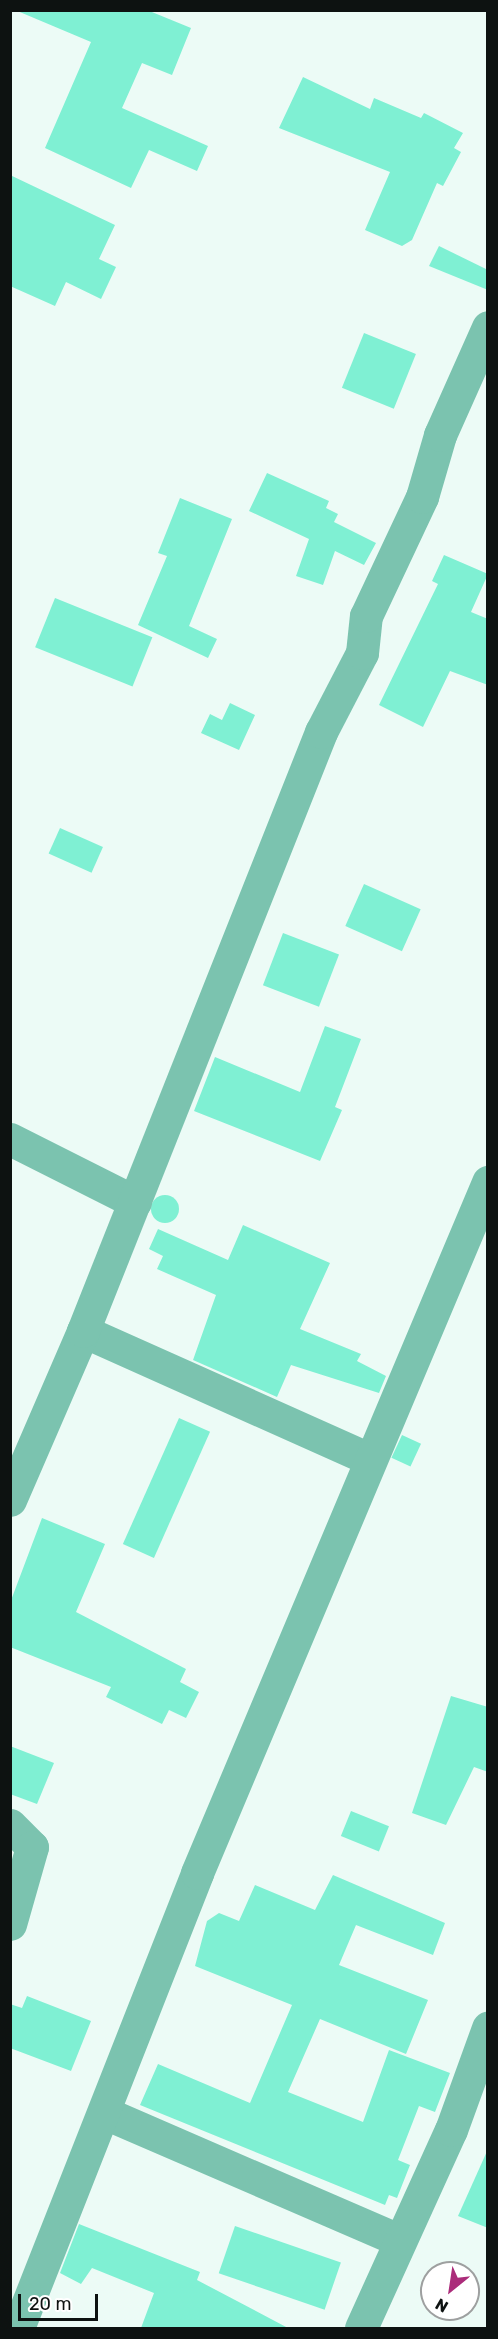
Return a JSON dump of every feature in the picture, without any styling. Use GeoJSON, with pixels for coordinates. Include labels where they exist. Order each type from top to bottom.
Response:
{"type":"FeatureCollection","features":[{"type":"Feature","properties":{"kind":"street"},"geometry":{"type":"LineString","coordinates":[[10,1500],[84,1331],[321,732],[362,652],[366,616],[422,497],[440,435],[488,327]]}},
{"type":"Feature","properties":{"kind":"street"},"geometry":{"type":"LineString","coordinates":[[10,1139],[135,1202]]}},
{"type":"Feature","properties":{"kind":"street"},"geometry":{"type":"LineString","coordinates":[[18,2328],[105,2112],[197,1873],[369,1459],[488,1182]]}},
{"type":"Feature","properties":{"kind":"street"},"geometry":{"type":"LineString","coordinates":[[84,1331],[369,1459]]}},
{"type":"Feature","properties":{"kind":"street"},"geometry":{"type":"LineString","coordinates":[[10,1825],[32,1847],[10,1924]]}},
{"type":"Feature","properties":{"kind":"street"},"geometry":{"type":"LineString","coordinates":[[361,2328],[398,2240],[451,2130],[486,2034]]}},
{"type":"Feature","properties":{"kind":"street"},"geometry":{"type":"LineString","coordinates":[[105,2112],[398,2240]]}},
{"type":"Feature","properties":{"kind":"building"},"geometry":{"type":"Polygon","coordinates":[[[15,10],[147,10],[191,28],[172,75],[142,63],[122,108],[208,146],[197,171],[149,150],[131,188],[45,148],[91,42],[15,10]]]}},
{"type":"Feature","properties":{"kind":"building"},"geometry":{"type":"Polygon","coordinates":[[[303,77],[370,109],[374,98],[421,118],[424,113],[463,133],[454,148],[461,152],[443,186],[437,183],[412,240],[402,246],[365,230],[390,172],[279,128],[303,77]]]}},
{"type":"Feature","properties":{"kind":"building"},"geometry":{"type":"Polygon","coordinates":[[[10,175],[115,225],[99,259],[116,267],[101,299],[66,282],[55,306],[10,286],[10,175]]]}},
{"type":"Feature","properties":{"kind":"building"},"geometry":{"type":"Polygon","coordinates":[[[439,246],[488,270],[488,290],[429,266],[439,246]]]}},
{"type":"Feature","properties":{"kind":"building"},"geometry":{"type":"Polygon","coordinates":[[[364,333],[416,354],[394,409],[342,388],[364,333]]]}},
{"type":"Feature","properties":{"kind":"building"},"geometry":{"type":"Polygon","coordinates":[[[267,473],[329,501],[326,508],[338,514],[334,522],[376,543],[364,565],[335,551],[323,585],[296,576],[309,539],[249,511],[267,473]]]}},
{"type":"Feature","properties":{"kind":"building"},"geometry":{"type":"Polygon","coordinates":[[[180,498],[232,519],[189,626],[217,639],[208,658],[138,625],[167,556],[158,553],[180,498]]]}},
{"type":"Feature","properties":{"kind":"building"},"geometry":{"type":"Polygon","coordinates":[[[444,555],[488,574],[471,612],[488,619],[488,685],[450,671],[423,727],[379,705],[438,584],[432,581],[444,555]]]}},
{"type":"Feature","properties":{"kind":"building"},"geometry":{"type":"Polygon","coordinates":[[[55,598],[152,637],[133,686],[35,647],[55,598]]]}},
{"type":"Feature","properties":{"kind":"building"},"geometry":{"type":"Polygon","coordinates":[[[230,703],[255,715],[239,750],[201,733],[210,714],[222,720],[230,703]]]}},
{"type":"Feature","properties":{"kind":"building"},"geometry":{"type":"Polygon","coordinates":[[[60,828],[103,847],[92,873],[49,854],[60,828]]]}},
{"type":"Feature","properties":{"kind":"building"},"geometry":{"type":"Polygon","coordinates":[[[364,884],[421,909],[402,951],[345,926],[364,884]]]}},
{"type":"Feature","properties":{"kind":"building"},"geometry":{"type":"Polygon","coordinates":[[[283,933],[339,955],[319,1007],[263,985],[283,933]]]}},
{"type":"Feature","properties":{"kind":"building"},"geometry":{"type":"Polygon","coordinates":[[[325,1026],[361,1039],[335,1107],[342,1110],[320,1161],[194,1111],[215,1057],[300,1092],[325,1026]]]}},
{"type":"Feature","properties":{"kind":"building"},"geometry":{"type":"Polygon","coordinates":[[[165,1195],[175,1199],[179,1209],[175,1219],[165,1223],[155,1219],[151,1209],[155,1199],[165,1195]]]}},
{"type":"Feature","properties":{"kind":"building"},"geometry":{"type":"Polygon","coordinates":[[[243,1225],[330,1263],[300,1329],[361,1354],[357,1361],[386,1376],[379,1393],[291,1365],[277,1397],[193,1360],[216,1295],[157,1269],[163,1256],[149,1249],[158,1229],[228,1260],[243,1225]]]}},
{"type":"Feature","properties":{"kind":"building"},"geometry":{"type":"Polygon","coordinates":[[[179,1418],[210,1432],[154,1558],[123,1544],[179,1418]]]}},
{"type":"Feature","properties":{"kind":"building"},"geometry":{"type":"Polygon","coordinates":[[[402,1435],[421,1444],[410,1467],[391,1458],[402,1435]]]}},
{"type":"Feature","properties":{"kind":"building"},"geometry":{"type":"Polygon","coordinates":[[[42,1518],[105,1544],[76,1612],[186,1669],[180,1682],[199,1692],[186,1718],[169,1710],[162,1724],[106,1697],[111,1687],[10,1647],[10,1603],[42,1518]]]}},
{"type":"Feature","properties":{"kind":"building"},"geometry":{"type":"Polygon","coordinates":[[[451,1696],[488,1707],[488,1772],[474,1767],[446,1825],[412,1813],[451,1696]]]}},
{"type":"Feature","properties":{"kind":"building"},"geometry":{"type":"Polygon","coordinates":[[[10,1746],[54,1763],[37,1804],[10,1794],[10,1746]]]}},
{"type":"Feature","properties":{"kind":"building"},"geometry":{"type":"Polygon","coordinates":[[[351,1811],[389,1826],[379,1851],[341,1836],[351,1811]]]}},
{"type":"Feature","properties":{"kind":"building"},"geometry":{"type":"Polygon","coordinates":[[[333,1875],[445,1923],[433,1955],[356,1925],[339,1965],[428,2000],[406,2054],[320,2019],[288,2092],[363,2122],[389,2050],[450,2073],[435,2112],[419,2106],[398,2160],[410,2165],[397,2198],[389,2195],[385,2205],[140,2105],[158,2064],[250,2103],[292,2005],[195,1966],[207,1921],[219,1913],[239,1921],[255,1885],[315,1910],[333,1875]]]}},
{"type":"Feature","properties":{"kind":"building"},"geometry":{"type":"Polygon","coordinates":[[[27,1996],[91,2021],[71,2071],[10,2048],[10,2004],[22,2008],[27,1996]]]}},
{"type":"Feature","properties":{"kind":"building"},"geometry":{"type":"Polygon","coordinates":[[[488,2149],[488,2228],[458,2216],[488,2149]]]}},
{"type":"Feature","properties":{"kind":"building"},"geometry":{"type":"Polygon","coordinates":[[[79,2224],[200,2272],[197,2280],[288,2328],[141,2328],[154,2293],[92,2268],[81,2284],[60,2273],[79,2224]]]}},
{"type":"Feature","properties":{"kind":"building"},"geometry":{"type":"Polygon","coordinates":[[[235,2226],[341,2262],[325,2310],[219,2273],[235,2226]]]}}]}
